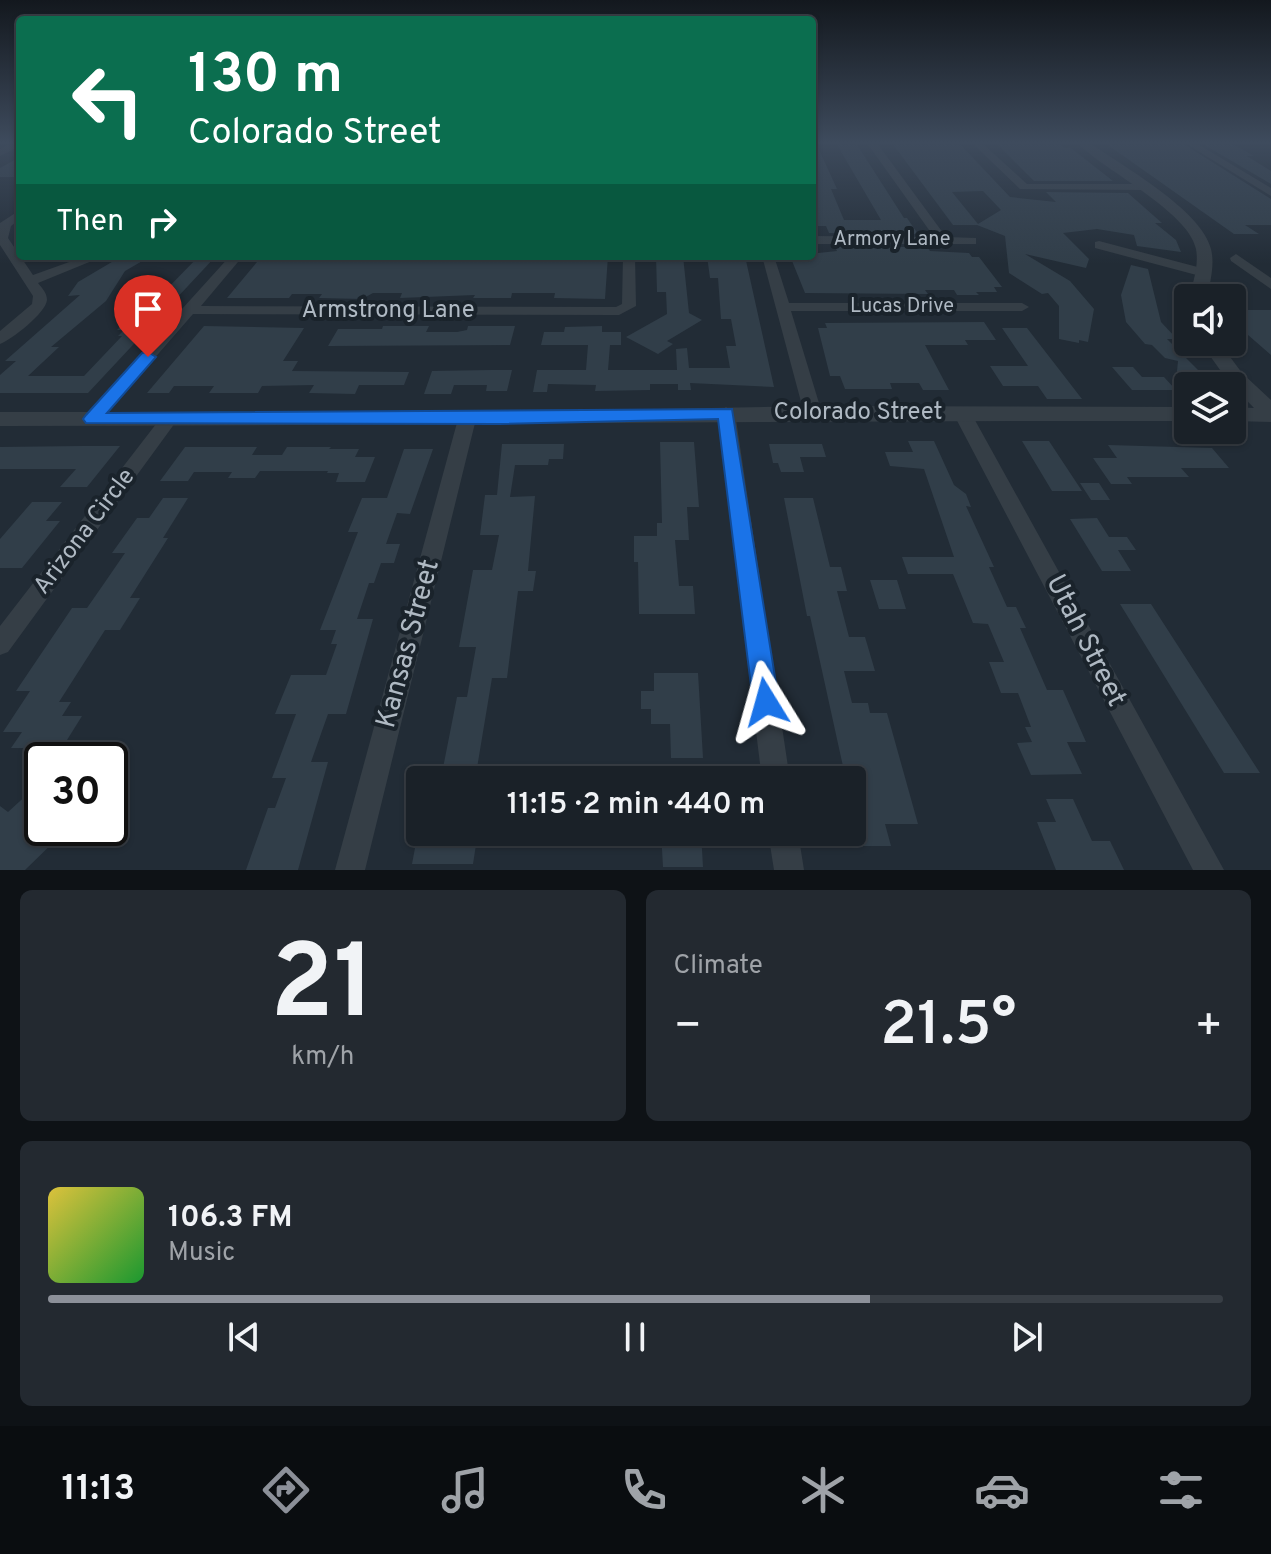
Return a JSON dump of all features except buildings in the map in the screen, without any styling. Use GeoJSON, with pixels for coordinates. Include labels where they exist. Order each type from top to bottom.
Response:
{"type":"FeatureCollection","features":[{"type":"Feature","properties":{"kind":"street"},"geometry":{"type":"LineString","coordinates":[[901,184],[942,240]]}},
{"type":"Feature","properties":{"kind":"street"},"geometry":{"type":"LineString","coordinates":[[1020,184],[1024,187],[1141,187]]}},
{"type":"Feature","properties":{"kind":"street"},"geometry":{"type":"LineString","coordinates":[[1137,184],[1192,229],[1202,242],[1206,261],[1201,284]]}},
{"type":"Feature","properties":{"kind":"street"},"geometry":{"type":"LineString","coordinates":[[16,217],[5,224],[2,238],[16,259]]}},
{"type":"Feature","properties":{"kind":"street","name":"Armory Lane"},"geometry":{"type":"LineString","coordinates":[[816,240],[972,241]]}},
{"type":"Feature","properties":{"kind":"street"},"geometry":{"type":"LineString","coordinates":[[1099,245],[1204,273]]}},
{"type":"Feature","properties":{"kind":"street"},"geometry":{"type":"LineString","coordinates":[[1236,258],[1271,285]]}},
{"type":"Feature","properties":{"kind":"street"},"geometry":{"type":"LineString","coordinates":[[0,339],[39,305],[40,296],[17,260]]}},
{"type":"Feature","properties":{"kind":"street"},"geometry":{"type":"LineString","coordinates":[[31,281],[87,260]]}},
{"type":"Feature","properties":{"kind":"street"},"geometry":{"type":"LineString","coordinates":[[92,419],[233,260]]}},
{"type":"Feature","properties":{"kind":"street","name":"Armstrong Lane"},"geometry":{"type":"LineString","coordinates":[[189,310],[619,311],[629,306],[629,260]]}},
{"type":"Feature","properties":{"kind":"street"},"geometry":{"type":"LineString","coordinates":[[769,260],[813,413]]}},
{"type":"Feature","properties":{"kind":"street","name":"Lucas Drive"},"geometry":{"type":"LineString","coordinates":[[781,307],[1022,307]]}},
{"type":"Feature","properties":{"kind":"street"},"geometry":{"type":"LineString","coordinates":[[1219,356],[1235,377],[1271,413]]}},
{"type":"Feature","properties":{"kind":"street"},"geometry":{"type":"LineString","coordinates":[[726,413],[774,766]]}},
{"type":"Feature","properties":{"kind":"street","name":"Colorado Street"},"geometry":{"type":"LineString","coordinates":[[0,419],[467,419],[726,413],[1174,414]]}},
{"type":"Feature","properties":{"kind":"street","name":"Utah Street"},"geometry":{"type":"LineString","coordinates":[[962,413],[1209,870]]}},
{"type":"Feature","properties":{"kind":"street"},"geometry":{"type":"LineString","coordinates":[[1246,414],[1271,413]]}},
{"type":"Feature","properties":{"kind":"street","name":"Arizona Circle"},"geometry":{"type":"LineString","coordinates":[[0,644],[169,419]]}},
{"type":"Feature","properties":{"kind":"street","name":"Kansas Street"},"geometry":{"type":"LineString","coordinates":[[350,870],[467,419]]}},
{"type":"Feature","properties":{"kind":"street"},"geometry":{"type":"LineString","coordinates":[[785,846],[789,870]]}},
{"type":"Feature","properties":{"kind":"route"},"geometry":{"type":"LineString","coordinates":[[148,357],[92,419],[499,419],[726,413],[755,605],[766,702]]}}]}
